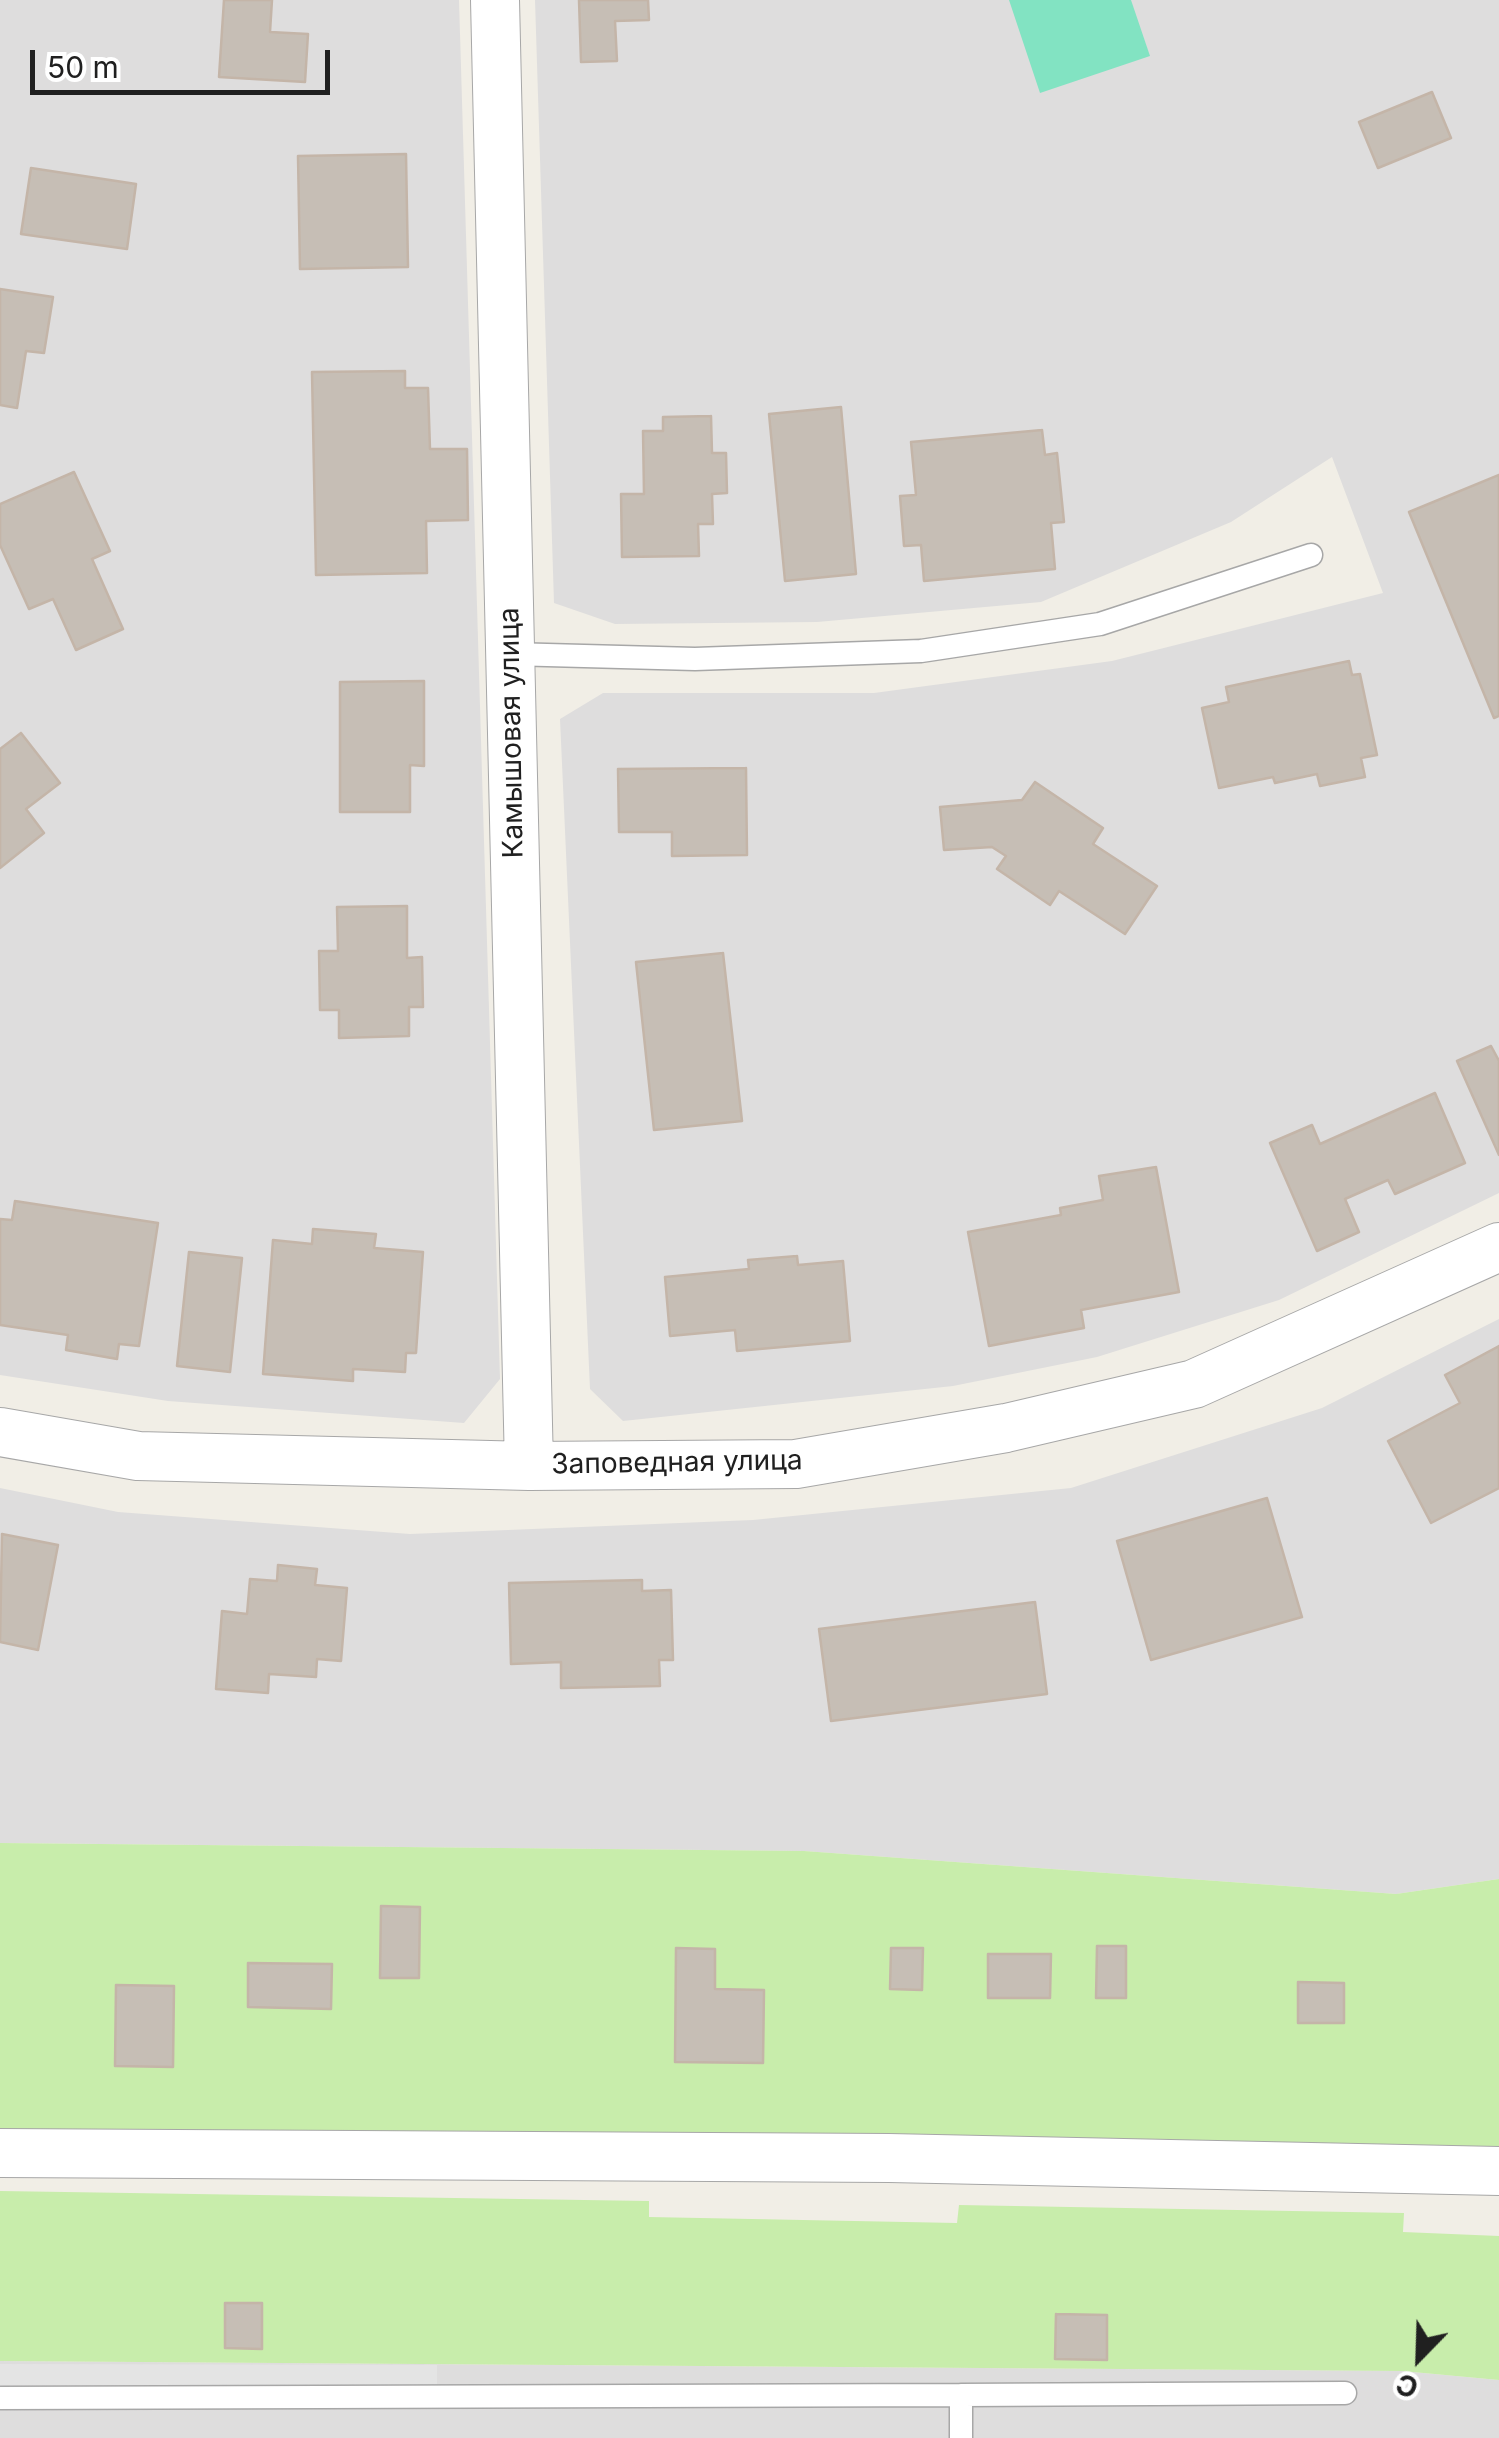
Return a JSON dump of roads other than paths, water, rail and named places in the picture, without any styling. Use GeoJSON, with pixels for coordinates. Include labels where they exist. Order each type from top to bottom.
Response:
{"type":"FeatureCollection","features":[{"type":"Feature","properties":{"kind":"street","name":"Камышовая улица"},"geometry":{"type":"LineString","coordinates":[[495,0],[529,1466]]}},
{"type":"Feature","properties":{"kind":"street","name":"Заповедная улица"},"geometry":{"type":"LineString","coordinates":[[0,1432],[138,1456],[529,1466],[796,1464],[1006,1428],[1194,1384],[1499,1247]]}},
{"type":"Feature","properties":{"kind":"street"},"geometry":{"type":"LineString","coordinates":[[0,2154],[888,2158],[1499,2171]]}},
{"type":"Feature","properties":{"kind":"lane"},"geometry":{"type":"LineString","coordinates":[[510,654],[695,659],[921,651],[1100,624],[1311,554]]}},
{"type":"Feature","properties":{"kind":"lane"},"geometry":{"type":"LineString","coordinates":[[0,2398],[1345,2393]]}},
{"type":"Feature","properties":{"kind":"lane"},"geometry":{"type":"LineString","coordinates":[[961,2394],[961,2438]]}}]}
